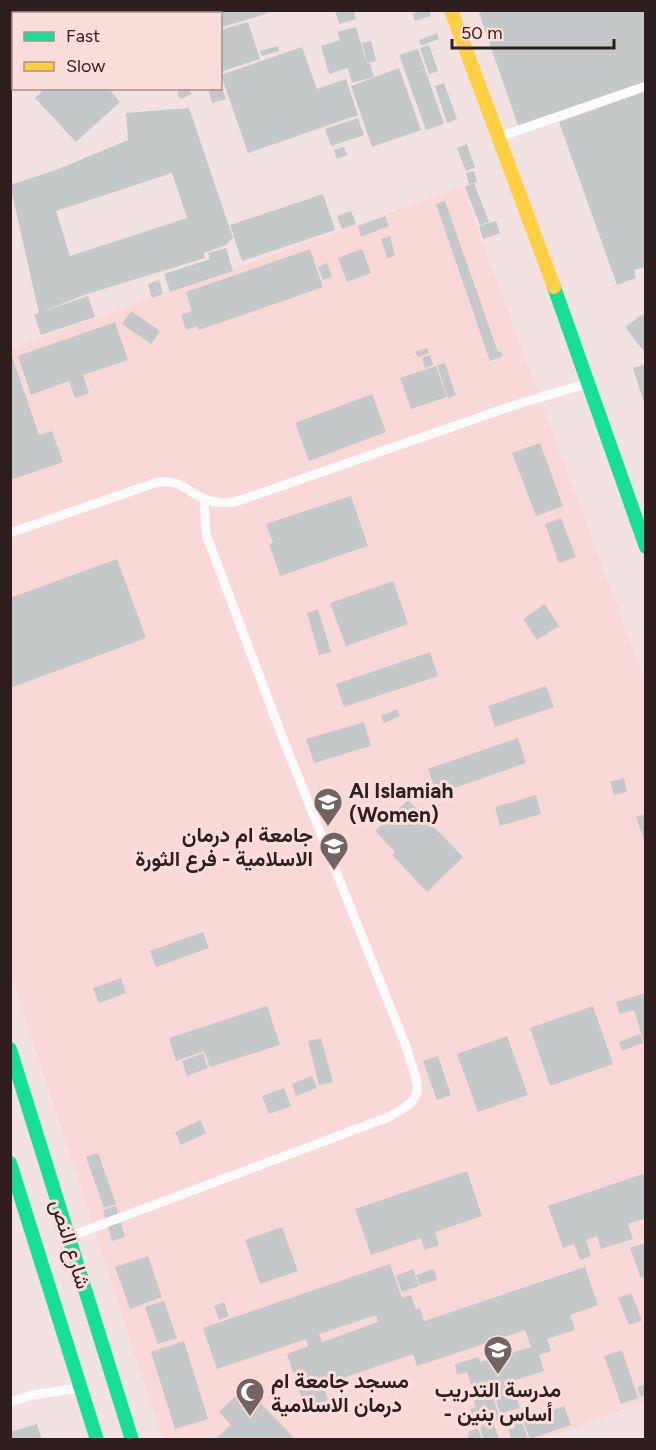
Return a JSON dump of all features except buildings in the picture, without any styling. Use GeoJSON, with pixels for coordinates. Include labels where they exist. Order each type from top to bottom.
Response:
{"type":"FeatureCollection","features":[{"type":"Feature","properties":{"kind":"main road"},"geometry":{"type":"LineString","coordinates":[[451,10],[587,383],[639,506],[645,547]]}},
{"type":"Feature","properties":{"kind":"main road","name":"شارع النص"},"geometry":{"type":"LineString","coordinates":[[10,1049],[132,1440]]}},
{"type":"Feature","properties":{"kind":"main road","name":"شارع النص"},"geometry":{"type":"LineString","coordinates":[[10,1163],[97,1440]]}},
{"type":"Feature","properties":{"kind":"lane"},"geometry":{"type":"LineString","coordinates":[[497,138],[645,86]]}},
{"type":"Feature","properties":{"kind":"lane"},"geometry":{"type":"LineString","coordinates":[[10,533],[158,482],[180,483],[204,500],[218,504],[235,502],[512,406],[587,383]]}},
{"type":"Feature","properties":{"kind":"lane"},"geometry":{"type":"LineString","coordinates":[[68,1237],[387,1118],[416,1100],[418,1093],[407,1049],[279,728],[206,534],[204,500]]}},
{"type":"Feature","properties":{"kind":"lane"},"geometry":{"type":"LineString","coordinates":[[10,1402],[33,1395],[80,1388]]}},
{"type":"Feature","properties":{"kind":"shaded area","name":"Al Islamiah (Women)"},"geometry":{"type":"Polygon","coordinates":[[[462,187],[645,682],[645,1402],[543,1439],[163,1439],[11,975],[10,349],[462,187]]]}},
{"type":"Feature","properties":{"kind":"traffic: fast"},"geometry":{"type":"LineString","coordinates":[[35,12],[40,10]]}},
{"type":"Feature","properties":{"kind":"traffic: fast"},"geometry":{"type":"LineString","coordinates":[[554,287],[646,547]]}},
{"type":"Feature","properties":{"kind":"traffic: fast"},"geometry":{"type":"LineString","coordinates":[[10,1049],[132,1440]]}},
{"type":"Feature","properties":{"kind":"traffic: fast"},"geometry":{"type":"LineString","coordinates":[[10,1163],[97,1440]]}},
{"type":"Feature","properties":{"kind":"traffic: slow"},"geometry":{"type":"LineString","coordinates":[[451,10],[554,287]]}},
{"type":"Feature","properties":{"kind":"place","name":"Al Islamiah (Women)"},"geometry":{"type":"Point","coordinates":[328,828]}},
{"type":"Feature","properties":{"kind":"place","name":"جامعة ام درمان الاسلامية - فرع الثورة"},"geometry":{"type":"Point","coordinates":[334,872]}},
{"type":"Feature","properties":{"kind":"place","name":"مدرسة التدريب - أساس بنين"},"geometry":{"type":"Point","coordinates":[498,1376]}},
{"type":"Feature","properties":{"kind":"place","name":"مسجد جامعة ام درمان الاسلامية"},"geometry":{"type":"Point","coordinates":[250,1418]}}]}
